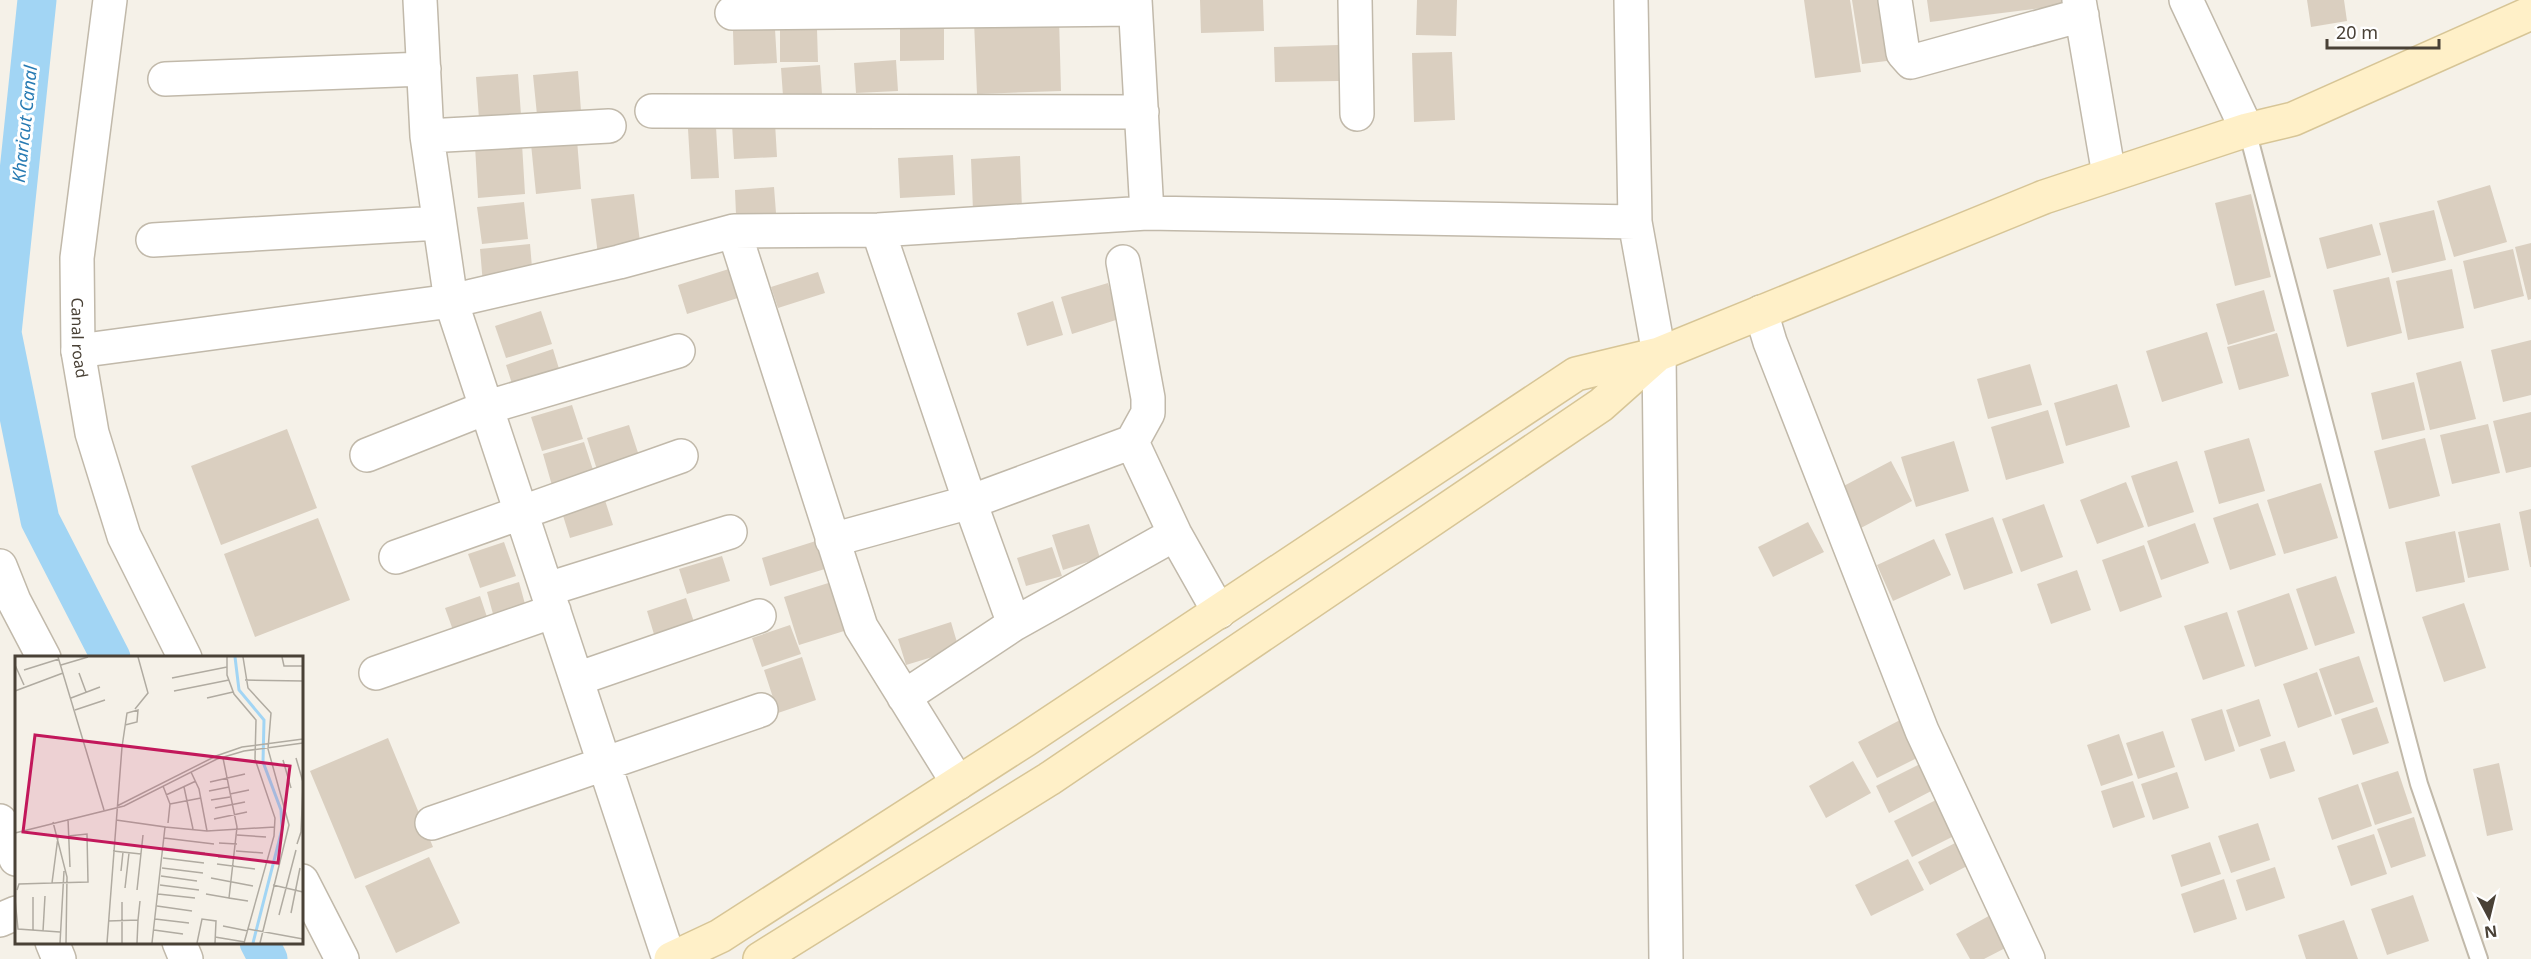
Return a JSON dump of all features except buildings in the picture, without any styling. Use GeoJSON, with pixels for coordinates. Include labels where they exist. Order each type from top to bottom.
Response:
{"type":"FeatureCollection","features":[{"type":"Feature","properties":{"kind":"main road"},"geometry":{"type":"LineString","coordinates":[[670,959],[720,936],[958,783],[1576,374],[1659,354],[2044,197],[2247,130],[2294,119],[2531,13]]}},
{"type":"Feature","properties":{"kind":"main road"},"geometry":{"type":"LineString","coordinates":[[760,959],[1059,772],[1601,405],[1659,354]]}},
{"type":"Feature","properties":{"kind":"street","name":"Canal road"},"geometry":{"type":"LineString","coordinates":[[110,0],[77,258],[78,351],[93,433],[124,536],[184,656]]}},
{"type":"Feature","properties":{"kind":"street"},"geometry":{"type":"LineString","coordinates":[[420,0],[427,136],[451,301],[670,959]]}},
{"type":"Feature","properties":{"kind":"street"},"geometry":{"type":"LineString","coordinates":[[1354,0],[1357,114]]}},
{"type":"Feature","properties":{"kind":"street"},"geometry":{"type":"LineString","coordinates":[[1631,0],[1635,222],[1659,354],[1666,959]]}},
{"type":"Feature","properties":{"kind":"street"},"geometry":{"type":"LineString","coordinates":[[1895,0],[1902,52],[1911,62],[2081,7],[2109,176]]}},
{"type":"Feature","properties":{"kind":"street"},"geometry":{"type":"LineString","coordinates":[[2186,0],[2247,130]]}},
{"type":"Feature","properties":{"kind":"street"},"geometry":{"type":"LineString","coordinates":[[732,12],[1135,5],[1147,213]]}},
{"type":"Feature","properties":{"kind":"street"},"geometry":{"type":"LineString","coordinates":[[165,79],[424,69]]}},
{"type":"Feature","properties":{"kind":"street"},"geometry":{"type":"LineString","coordinates":[[652,111],[1142,112]]}},
{"type":"Feature","properties":{"kind":"street"},"geometry":{"type":"LineString","coordinates":[[427,136],[609,126]]}},
{"type":"Feature","properties":{"kind":"street"},"geometry":{"type":"LineString","coordinates":[[78,351],[451,301],[619,262],[734,231],[879,230],[1147,213],[1635,222]]}},
{"type":"Feature","properties":{"kind":"street"},"geometry":{"type":"LineString","coordinates":[[153,240],[439,223]]}},
{"type":"Feature","properties":{"kind":"street"},"geometry":{"type":"LineString","coordinates":[[879,230],[970,502],[1014,624]]}},
{"type":"Feature","properties":{"kind":"street"},"geometry":{"type":"LineString","coordinates":[[734,231],[861,627],[958,783]]}},
{"type":"Feature","properties":{"kind":"street"},"geometry":{"type":"LineString","coordinates":[[832,540],[970,502],[1132,442],[1148,414],[1148,398],[1123,262]]}},
{"type":"Feature","properties":{"kind":"street"},"geometry":{"type":"LineString","coordinates":[[1761,312],[1922,731],[2028,959]]}},
{"type":"Feature","properties":{"kind":"street"},"geometry":{"type":"LineString","coordinates":[[367,455],[488,407],[678,351]]}},
{"type":"Feature","properties":{"kind":"street"},"geometry":{"type":"LineString","coordinates":[[1132,442],[1175,534],[1219,612]]}},
{"type":"Feature","properties":{"kind":"street"},"geometry":{"type":"LineString","coordinates":[[396,557],[681,456]]}},
{"type":"Feature","properties":{"kind":"street"},"geometry":{"type":"LineString","coordinates":[[375,673],[551,600],[730,532]]}},
{"type":"Feature","properties":{"kind":"street"},"geometry":{"type":"LineString","coordinates":[[904,697],[1014,624],[1175,534]]}},
{"type":"Feature","properties":{"kind":"street"},"geometry":{"type":"LineString","coordinates":[[0,566],[14,601],[43,656]]}},
{"type":"Feature","properties":{"kind":"street"},"geometry":{"type":"LineString","coordinates":[[577,679],[759,616]]}},
{"type":"Feature","properties":{"kind":"street"},"geometry":{"type":"LineString","coordinates":[[432,823],[761,710]]}},
{"type":"Feature","properties":{"kind":"street"},"geometry":{"type":"LineString","coordinates":[[0,821],[15,857]]}},
{"type":"Feature","properties":{"kind":"street"},"geometry":{"type":"LineString","coordinates":[[303,883],[342,959]]}},
{"type":"Feature","properties":{"kind":"street"},"geometry":{"type":"LineString","coordinates":[[0,920],[15,913]]}},
{"type":"Feature","properties":{"kind":"street"},"geometry":{"type":"LineString","coordinates":[[53,944],[59,959]]}},
{"type":"Feature","properties":{"kind":"street"},"geometry":{"type":"LineString","coordinates":[[180,944],[186,959]]}},
{"type":"Feature","properties":{"kind":"lane"},"geometry":{"type":"LineString","coordinates":[[2247,130],[2419,784],[2479,959]]}},
{"type":"Feature","properties":{"kind":"waterway","name":"Kharicut Canal"},"geometry":{"type":"LineString","coordinates":[[37,0],[2,333],[40,520],[110,656]]}},
{"type":"Feature","properties":{"kind":"waterway","name":"Kharicut Canal"},"geometry":{"type":"LineString","coordinates":[[260,944],[268,959]]}}]}
